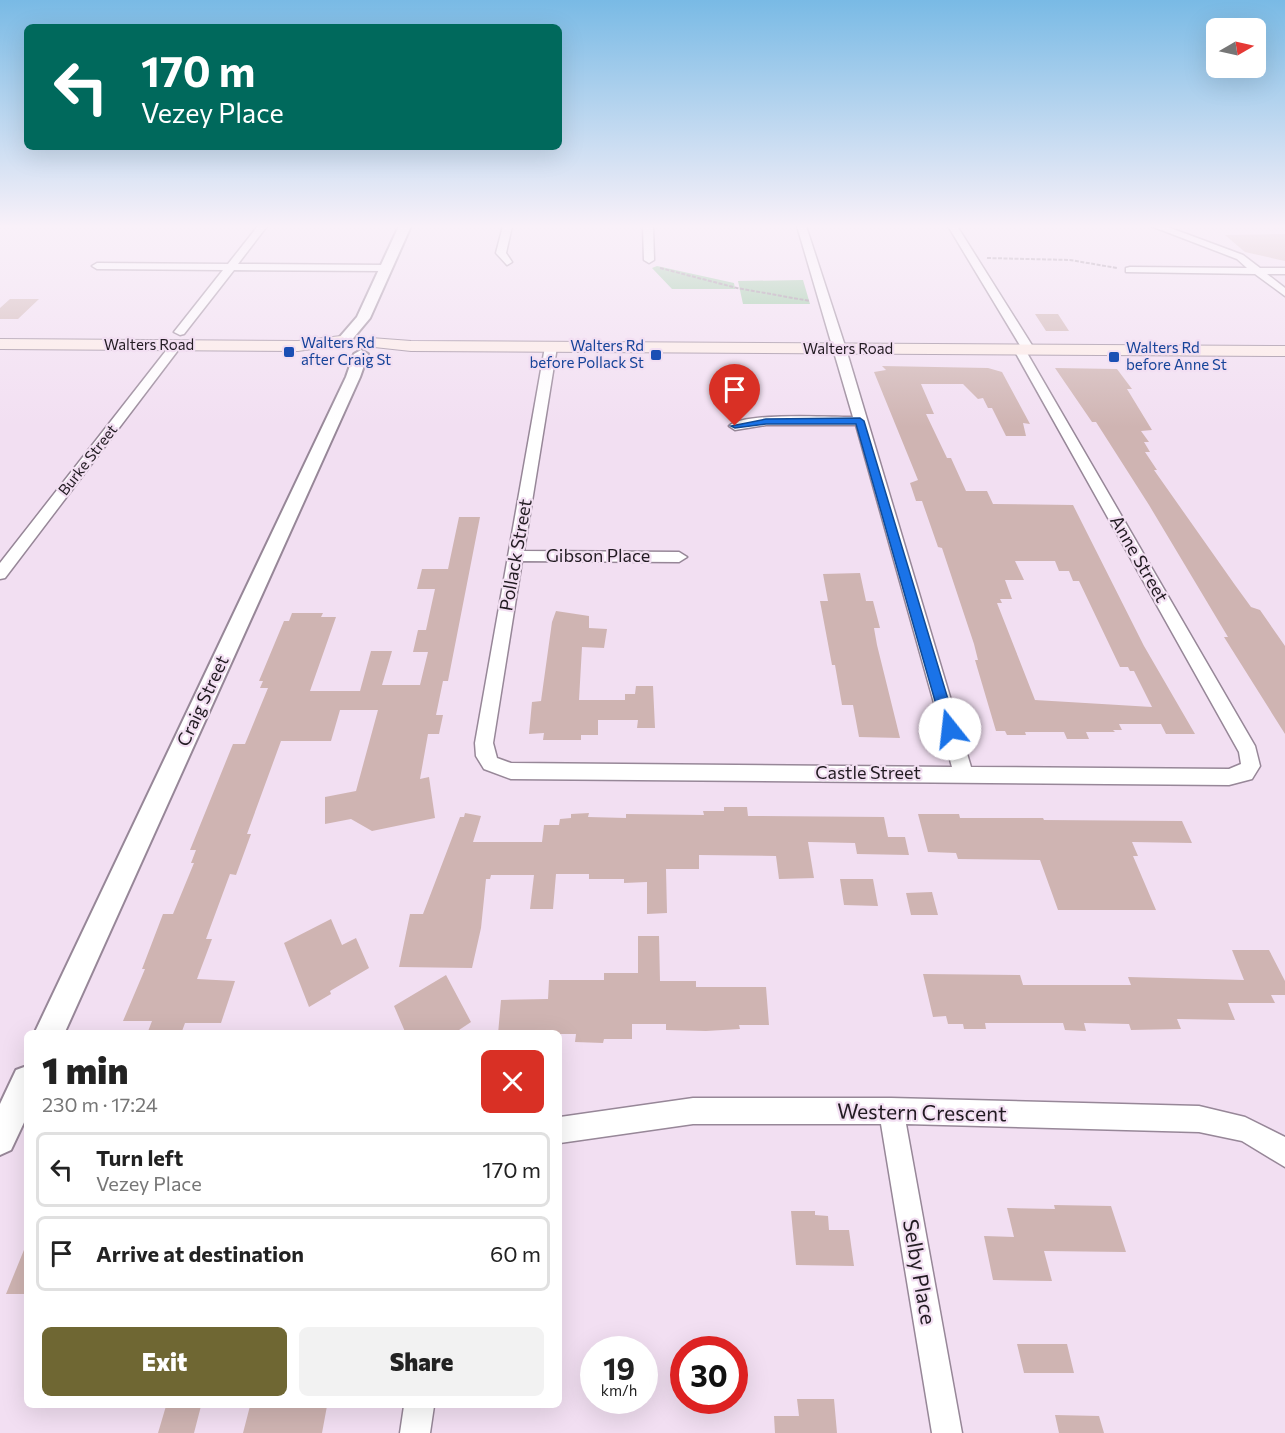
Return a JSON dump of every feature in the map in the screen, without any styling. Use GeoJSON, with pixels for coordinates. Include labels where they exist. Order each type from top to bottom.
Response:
{"type":"FeatureCollection","features":[{"type":"Feature","properties":{"kind":"main road","name":"Walters Road"},"geometry":{"type":"LineString","coordinates":[[0,344],[178,339],[353,349],[411,346],[1285,351]]}},
{"type":"Feature","properties":{"kind":"street","name":"Burke Street"},"geometry":{"type":"LineString","coordinates":[[0,574],[212,293]]}},
{"type":"Feature","properties":{"kind":"street"},"geometry":{"type":"LineString","coordinates":[[353,349],[375,293]]}},
{"type":"Feature","properties":{"kind":"street"},"geometry":{"type":"LineString","coordinates":[[822,293],[963,773]]}},
{"type":"Feature","properties":{"kind":"street","name":"Anne Street"},"geometry":{"type":"LineString","coordinates":[[992,293],[1248,751],[1251,760],[1249,770]]}},
{"type":"Feature","properties":{"kind":"street","name":"Pollack Street"},"geometry":{"type":"LineString","coordinates":[[488,762],[484,743],[551,347]]}},
{"type":"Feature","properties":{"kind":"street","name":"Craig Street"},"geometry":{"type":"LineString","coordinates":[[51,1030],[353,377],[353,349]]}},
{"type":"Feature","properties":{"kind":"street"},"geometry":{"type":"LineString","coordinates":[[735,426],[766,422],[860,421]]}},
{"type":"Feature","properties":{"kind":"street","name":"Gibson Place"},"geometry":{"type":"LineString","coordinates":[[516,556],[679,557]]}},
{"type":"Feature","properties":{"kind":"street","name":"Castle Street"},"geometry":{"type":"LineString","coordinates":[[488,762],[501,770],[511,771],[1229,777],[1249,770]]}},
{"type":"Feature","properties":{"kind":"street"},"geometry":{"type":"LineString","coordinates":[[0,1139],[24,1087]]}},
{"type":"Feature","properties":{"kind":"street","name":"Western Crescent"},"geometry":{"type":"LineString","coordinates":[[562,1130],[693,1111],[891,1111],[1199,1119],[1222,1121],[1283,1145]]}},
{"type":"Feature","properties":{"kind":"street","name":"Selby Place"},"geometry":{"type":"LineString","coordinates":[[891,1111],[947,1433]]}},
{"type":"Feature","properties":{"kind":"street"},"geometry":{"type":"LineString","coordinates":[[415,1433],[419,1408]]}},
{"type":"Feature","properties":{"kind":"path"},"geometry":{"type":"LineString","coordinates":[[764,293],[826,304]]}},
{"type":"Feature","properties":{"kind":"green space"},"geometry":{"type":"Polygon","coordinates":[[[741,293],[807,293],[810,304],[743,304],[741,293]]]}},
{"type":"Feature","properties":{"kind":"building"},"geometry":{"type":"Polygon","coordinates":[[[10,299],[39,299],[18,319],[0,319],[0,308],[10,299]]]}},
{"type":"Feature","properties":{"kind":"building"},"geometry":{"type":"Polygon","coordinates":[[[1035,314],[1058,314],[1069,331],[1046,331],[1035,314]]]}},
{"type":"Feature","properties":{"kind":"building"},"geometry":{"type":"Polygon","coordinates":[[[882,366],[988,368],[1002,372],[1030,424],[1023,423],[1026,436],[1006,436],[992,408],[988,408],[983,398],[978,399],[963,384],[921,384],[934,414],[926,414],[947,458],[951,458],[966,491],[987,491],[993,504],[1073,505],[1144,646],[1195,734],[1166,734],[1161,724],[1119,724],[1122,730],[1113,730],[1115,732],[1086,732],[1089,739],[1067,739],[1064,732],[1025,732],[1026,735],[1007,735],[1005,731],[996,731],[975,660],[978,660],[974,644],[942,548],[938,547],[922,501],[916,501],[910,483],[918,480],[874,372],[886,370],[882,366]],[[1015,561],[1024,580],[1005,580],[1012,599],[1000,599],[1002,603],[997,603],[1035,700],[1152,707],[1134,671],[1130,671],[1128,667],[1120,667],[1079,581],[1073,581],[1069,571],[1059,571],[1055,561],[1015,561]]]}},
{"type":"Feature","properties":{"kind":"building"},"geometry":{"type":"Polygon","coordinates":[[[1055,368],[1117,369],[1132,389],[1127,389],[1152,430],[1141,431],[1149,442],[1144,442],[1150,452],[1145,452],[1157,470],[1154,470],[1251,607],[1260,610],[1285,646],[1285,734],[1224,637],[1228,637],[1149,505],[1096,422],[1092,422],[1055,368]]]}},
{"type":"Feature","properties":{"kind":"building"},"geometry":{"type":"Polygon","coordinates":[[[459,517],[480,517],[448,681],[443,681],[436,715],[443,715],[439,734],[428,734],[420,779],[429,777],[435,818],[372,831],[351,819],[325,824],[325,797],[356,791],[378,710],[340,710],[331,741],[281,741],[247,834],[251,834],[236,875],[230,874],[206,939],[212,939],[197,979],[235,981],[221,1023],[185,1023],[182,1030],[149,1030],[152,1021],[123,1021],[145,969],[142,969],[163,914],[173,914],[194,863],[191,863],[196,850],[190,850],[233,744],[245,744],[268,688],[260,688],[263,681],[259,681],[284,621],[289,621],[292,613],[323,613],[321,617],[336,617],[310,691],[360,691],[371,651],[392,651],[382,685],[420,685],[428,652],[413,652],[418,630],[426,630],[435,589],[417,589],[422,569],[448,569],[459,517]]]}},
{"type":"Feature","properties":{"kind":"building"},"geometry":{"type":"Polygon","coordinates":[[[860,573],[866,601],[873,601],[880,628],[874,628],[900,738],[859,737],[853,705],[842,705],[835,665],[832,665],[820,601],[828,601],[823,574],[860,573]]]}},
{"type":"Feature","properties":{"kind":"building"},"geometry":{"type":"Polygon","coordinates":[[[556,611],[589,616],[589,628],[607,629],[604,648],[582,647],[579,700],[625,700],[625,694],[635,694],[636,686],[653,686],[655,728],[637,728],[638,720],[598,720],[598,735],[581,735],[581,740],[543,740],[544,733],[529,734],[532,702],[541,701],[552,622],[556,611]]]}},
{"type":"Feature","properties":{"kind":"building"},"geometry":{"type":"Polygon","coordinates":[[[724,807],[747,807],[748,816],[884,817],[888,837],[905,837],[909,855],[857,854],[855,843],[808,842],[814,878],[779,879],[776,856],[699,855],[699,869],[666,869],[667,913],[647,914],[647,882],[624,883],[624,879],[589,879],[589,874],[556,874],[553,909],[530,909],[534,875],[491,875],[490,879],[486,879],[481,928],[472,968],[399,967],[410,914],[423,914],[460,817],[464,817],[465,813],[481,816],[473,842],[542,842],[544,825],[559,825],[560,819],[571,818],[571,814],[589,813],[588,817],[626,818],[626,814],[704,815],[703,811],[724,811],[724,807]]]}},
{"type":"Feature","properties":{"kind":"building"},"geometry":{"type":"Polygon","coordinates":[[[918,814],[959,814],[960,818],[1182,821],[1192,843],[1132,842],[1138,856],[1133,856],[1156,910],[1058,910],[1040,860],[958,859],[956,853],[928,852],[918,814]]]}},
{"type":"Feature","properties":{"kind":"building"},"geometry":{"type":"Polygon","coordinates":[[[840,879],[873,879],[878,906],[844,905],[840,879]]]}},
{"type":"Feature","properties":{"kind":"building"},"geometry":{"type":"Polygon","coordinates":[[[932,892],[938,915],[911,915],[906,893],[932,892]]]}},
{"type":"Feature","properties":{"kind":"building"},"geometry":{"type":"Polygon","coordinates":[[[331,919],[342,945],[356,938],[369,968],[330,991],[331,994],[309,1007],[284,943],[331,919]]]}},
{"type":"Feature","properties":{"kind":"building"},"geometry":{"type":"Polygon","coordinates":[[[638,936],[659,936],[660,981],[696,981],[696,987],[766,987],[769,1025],[739,1025],[740,1029],[706,1031],[666,1030],[666,1024],[632,1024],[632,1039],[604,1039],[603,1043],[575,1042],[576,1034],[562,1034],[562,1030],[498,1030],[501,1000],[548,999],[549,980],[604,980],[604,973],[638,973],[638,936]]]}},
{"type":"Feature","properties":{"kind":"building"},"geometry":{"type":"Polygon","coordinates":[[[1232,950],[1269,950],[1285,981],[1285,995],[1271,995],[1275,1003],[1228,1003],[1235,1020],[1177,1019],[1181,1029],[1131,1030],[1129,1024],[1084,1023],[1086,1031],[1065,1030],[1063,1023],[985,1023],[986,1029],[964,1029],[963,1024],[948,1024],[946,1016],[933,1017],[923,974],[1020,975],[1023,985],[1131,985],[1128,977],[1244,980],[1232,950]]]}},
{"type":"Feature","properties":{"kind":"building"},"geometry":{"type":"Polygon","coordinates":[[[446,975],[471,1022],[459,1030],[404,1030],[394,1006],[446,975]]]}},
{"type":"Feature","properties":{"kind":"building"},"geometry":{"type":"Polygon","coordinates":[[[1054,1205],[1111,1206],[1126,1252],[1044,1251],[1052,1281],[993,1280],[984,1236],[1014,1237],[1007,1208],[1055,1209],[1054,1205]]]}},
{"type":"Feature","properties":{"kind":"building"},"geometry":{"type":"Polygon","coordinates":[[[791,1211],[815,1211],[815,1215],[828,1216],[829,1230],[849,1230],[854,1266],[796,1265],[791,1211]]]}},
{"type":"Feature","properties":{"kind":"building"},"geometry":{"type":"Polygon","coordinates":[[[24,1250],[24,1294],[6,1294],[24,1250]]]}},
{"type":"Feature","properties":{"kind":"building"},"geometry":{"type":"Polygon","coordinates":[[[1017,1344],[1067,1344],[1074,1373],[1024,1373],[1017,1344]]]}},
{"type":"Feature","properties":{"kind":"building"},"geometry":{"type":"Polygon","coordinates":[[[797,1399],[834,1399],[837,1433],[775,1433],[774,1416],[799,1416],[797,1399]]]}},
{"type":"Feature","properties":{"kind":"building"},"geometry":{"type":"Polygon","coordinates":[[[165,1408],[200,1408],[194,1433],[158,1433],[165,1408]]]}},
{"type":"Feature","properties":{"kind":"building"},"geometry":{"type":"Polygon","coordinates":[[[249,1408],[327,1408],[322,1433],[243,1433],[249,1408]]]}},
{"type":"Feature","properties":{"kind":"building"},"geometry":{"type":"Polygon","coordinates":[[[1055,1415],[1099,1416],[1104,1433],[1059,1433],[1055,1415]]]}},
{"type":"Feature","properties":{"kind":"place","name":"Walters Rd after Craig St"},"geometry":{"type":"Point","coordinates":[289,352]}},
{"type":"Feature","properties":{"kind":"place","name":"Walters Rd before Pollack St"},"geometry":{"type":"Point","coordinates":[656,355]}},
{"type":"Feature","properties":{"kind":"place","name":"Walters Rd before Anne St"},"geometry":{"type":"Point","coordinates":[1114,357]}},
{"type":"Feature","properties":{"kind":"route"},"geometry":{"type":"LineString","coordinates":[[735,426],[766,422],[860,421],[950,729]]}}]}
